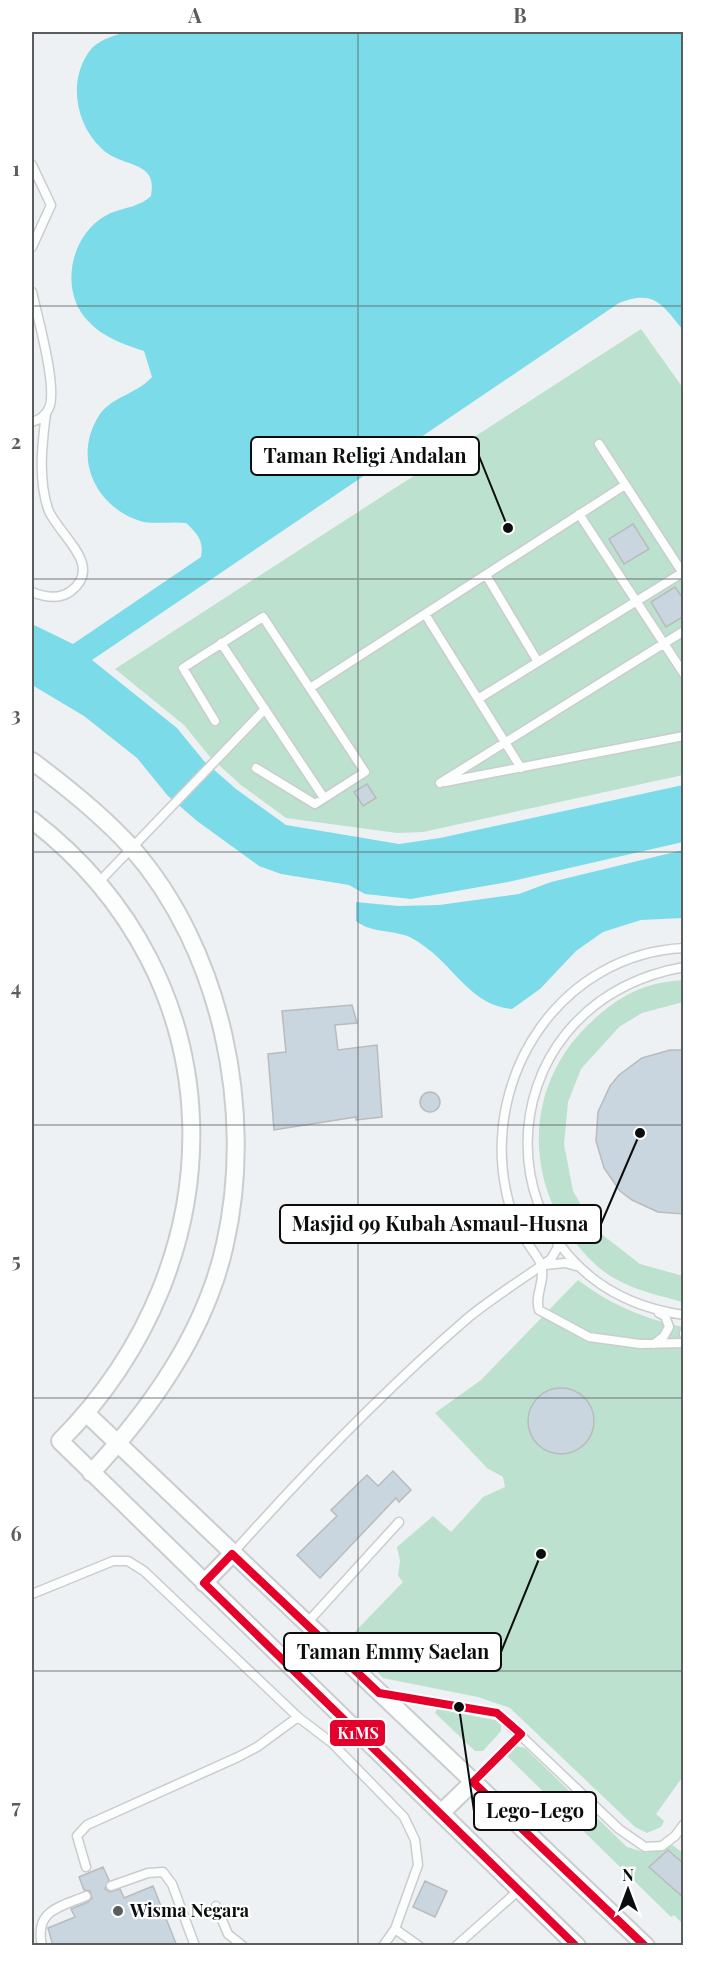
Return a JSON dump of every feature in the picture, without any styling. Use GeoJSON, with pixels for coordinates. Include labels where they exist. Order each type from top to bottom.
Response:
{"type":"FeatureCollection","features":[{"type":"Feature","properties":{"kind":"street"},"geometry":{"type":"LineString","coordinates":[[32,761],[98,813],[132,848],[155,879],[178,918],[210,990],[227,1048],[236,1113],[233,1193],[225,1245],[207,1299],[184,1349],[154,1398],[119,1444],[91,1473]]}},
{"type":"Feature","properties":{"kind":"street"},"geometry":{"type":"LineString","coordinates":[[32,820],[57,839],[99,882],[130,926],[158,977],[176,1028],[189,1094],[192,1158],[184,1218],[164,1285],[141,1335],[110,1384],[87,1414],[60,1441],[577,1946]]}},
{"type":"Feature","properties":{"kind":"street"},"geometry":{"type":"LineString","coordinates":[[87,1414],[646,1946]]}},
{"type":"Feature","properties":{"kind":"street"},"geometry":{"type":"LineString","coordinates":[[204,1582],[232,1554]]}},
{"type":"Feature","properties":{"kind":"street"},"geometry":{"type":"LineString","coordinates":[[441,1813],[473,1782]]}},
{"type":"Feature","properties":{"kind":"lane"},"geometry":{"type":"LineString","coordinates":[[32,165],[51,205],[32,247]]}},
{"type":"Feature","properties":{"kind":"lane"},"geometry":{"type":"LineString","coordinates":[[32,291],[52,387],[50,406],[46,413],[42,471],[48,508],[55,523],[80,556],[84,567],[78,584],[69,592],[60,596],[32,592]]}},
{"type":"Feature","properties":{"kind":"lane"},"geometry":{"type":"LineString","coordinates":[[32,422],[46,413]]}},
{"type":"Feature","properties":{"kind":"lane"},"geometry":{"type":"LineString","coordinates":[[478,699],[683,574],[598,444]]}},
{"type":"Feature","properties":{"kind":"lane"},"geometry":{"type":"LineString","coordinates":[[310,688],[625,485]]}},
{"type":"Feature","properties":{"kind":"lane"},"geometry":{"type":"LineString","coordinates":[[579,514],[684,674]]}},
{"type":"Feature","properties":{"kind":"lane"},"geometry":{"type":"LineString","coordinates":[[486,574],[538,662]]}},
{"type":"Feature","properties":{"kind":"lane"},"geometry":{"type":"LineString","coordinates":[[425,614],[521,768]]}},
{"type":"Feature","properties":{"kind":"lane"},"geometry":{"type":"LineString","coordinates":[[215,722],[183,668],[263,617],[365,772],[315,804],[256,768]]}},
{"type":"Feature","properties":{"kind":"lane"},"geometry":{"type":"LineString","coordinates":[[684,631],[440,783],[684,736]]}},
{"type":"Feature","properties":{"kind":"lane"},"geometry":{"type":"LineString","coordinates":[[221,643],[324,798]]}},
{"type":"Feature","properties":{"kind":"lane"},"geometry":{"type":"LineString","coordinates":[[99,882],[265,709]]}},
{"type":"Feature","properties":{"kind":"lane"},"geometry":{"type":"LineString","coordinates":[[684,948],[670,949],[623,961],[576,989],[537,1029],[516,1069],[503,1113],[501,1158],[506,1194],[523,1234],[541,1266],[541,1282],[536,1300],[539,1310],[589,1337],[654,1344],[684,1343]]}},
{"type":"Feature","properties":{"kind":"lane"},"geometry":{"type":"LineString","coordinates":[[654,1344],[664,1336],[669,1327],[665,1316],[607,1290],[569,1257],[542,1215],[527,1162],[529,1107],[548,1055],[583,1012],[629,982],[684,967]]}},
{"type":"Feature","properties":{"kind":"lane"},"geometry":{"type":"LineString","coordinates":[[232,1554],[301,1477],[378,1399],[471,1316],[551,1258],[558,1247],[556,1238]]}},
{"type":"Feature","properties":{"kind":"lane"},"geometry":{"type":"LineString","coordinates":[[534,1253],[541,1258],[551,1258]]}},
{"type":"Feature","properties":{"kind":"lane"},"geometry":{"type":"LineString","coordinates":[[541,1266],[565,1263],[580,1267]]}},
{"type":"Feature","properties":{"kind":"lane"},"geometry":{"type":"LineString","coordinates":[[541,1282],[555,1267],[565,1263]]}},
{"type":"Feature","properties":{"kind":"lane"},"geometry":{"type":"LineString","coordinates":[[656,1311],[684,1315]]}},
{"type":"Feature","properties":{"kind":"lane"},"geometry":{"type":"LineString","coordinates":[[306,1624],[399,1522]]}},
{"type":"Feature","properties":{"kind":"lane"},"geometry":{"type":"LineString","coordinates":[[32,1594],[113,1561],[128,1562],[144,1570],[298,1717],[332,1743],[404,1817],[415,1840],[418,1865],[395,1929],[383,1946]]}},
{"type":"Feature","properties":{"kind":"lane"},"geometry":{"type":"LineString","coordinates":[[379,1693],[498,1713],[636,1843],[645,1847],[662,1846],[675,1836],[684,1824]]}},
{"type":"Feature","properties":{"kind":"lane"},"geometry":{"type":"LineString","coordinates":[[86,1867],[77,1836],[87,1824],[238,1757],[257,1747],[298,1717]]}},
{"type":"Feature","properties":{"kind":"lane"},"geometry":{"type":"LineString","coordinates":[[473,1782],[521,1734]]}},
{"type":"Feature","properties":{"kind":"lane"},"geometry":{"type":"LineString","coordinates":[[111,1887],[148,1873],[163,1872],[172,1884],[195,1946]]}},
{"type":"Feature","properties":{"kind":"lane"},"geometry":{"type":"LineString","coordinates":[[456,1946],[519,1890]]}},
{"type":"Feature","properties":{"kind":"lane"},"geometry":{"type":"LineString","coordinates":[[42,1946],[40,1926],[46,1914],[86,1896]]}},
{"type":"Feature","properties":{"kind":"lane"},"geometry":{"type":"LineString","coordinates":[[216,1906],[228,1934],[243,1946]]}},
{"type":"Feature","properties":{"kind":"lane"},"geometry":{"type":"LineString","coordinates":[[395,1929],[419,1946]]}},
{"type":"Feature","properties":{"kind":"green space"},"geometry":{"type":"Polygon","coordinates":[[[641,329],[683,388],[683,775],[423,832],[397,833],[286,818],[241,785],[210,757],[184,725],[115,669],[641,329]]]}},
{"type":"Feature","properties":{"kind":"green space"},"geometry":{"type":"Polygon","coordinates":[[[683,980],[683,1002],[642,1013],[619,1027],[581,1069],[568,1102],[564,1144],[573,1191],[595,1229],[640,1264],[683,1276],[683,1302],[626,1284],[605,1273],[596,1265],[572,1239],[555,1210],[544,1179],[539,1147],[541,1114],[549,1083],[565,1053],[587,1026],[609,1007],[634,991],[656,984],[683,980]]]}},
{"type":"Feature","properties":{"kind":"green space"},"geometry":{"type":"Polygon","coordinates":[[[578,1280],[628,1310],[683,1327],[684,1775],[656,1814],[664,1821],[661,1827],[647,1833],[635,1827],[510,1708],[478,1697],[383,1678],[347,1640],[403,1582],[398,1576],[400,1561],[397,1547],[433,1516],[451,1532],[483,1497],[505,1487],[503,1477],[487,1468],[435,1413],[481,1380],[578,1280]]]}},
{"type":"Feature","properties":{"kind":"green space"},"geometry":{"type":"Polygon","coordinates":[[[437,1709],[495,1720],[501,1725],[501,1731],[483,1751],[475,1751],[435,1713],[437,1709]]]}},
{"type":"Feature","properties":{"kind":"green space"},"geometry":{"type":"Polygon","coordinates":[[[516,1746],[525,1748],[627,1847],[647,1853],[671,1844],[683,1853],[683,1924],[674,1915],[671,1917],[506,1755],[516,1746]]]}},
{"type":"Feature","properties":{"kind":"water"},"geometry":{"type":"Polygon","coordinates":[[[129,32],[179,34],[185,32],[683,32],[683,330],[663,306],[649,299],[631,299],[619,303],[92,660],[177,728],[204,761],[236,789],[286,825],[399,844],[440,838],[683,785],[683,842],[508,882],[411,899],[365,894],[349,885],[281,874],[259,866],[197,821],[168,796],[137,758],[84,716],[32,685],[32,624],[73,644],[201,557],[199,538],[186,523],[140,521],[110,504],[92,478],[88,462],[88,446],[92,430],[100,414],[111,403],[140,387],[152,377],[144,351],[107,336],[88,321],[79,309],[71,280],[72,265],[77,250],[93,225],[111,213],[140,203],[151,196],[151,179],[144,170],[113,157],[92,138],[85,126],[77,100],[79,73],[92,48],[109,37],[129,32]]]}},
{"type":"Feature","properties":{"kind":"water"},"geometry":{"type":"Polygon","coordinates":[[[683,850],[683,918],[641,920],[603,932],[576,951],[540,989],[512,1009],[499,1007],[477,995],[432,952],[415,940],[404,935],[367,927],[356,921],[356,902],[398,906],[439,905],[519,894],[551,882],[683,850]]]}},
{"type":"Feature","properties":{"kind":"building"},"geometry":{"type":"Polygon","coordinates":[[[633,524],[649,549],[624,564],[609,539],[633,524]]]}},
{"type":"Feature","properties":{"kind":"building"},"geometry":{"type":"Polygon","coordinates":[[[675,587],[684,600],[684,616],[666,627],[651,602],[675,587]]]}},
{"type":"Feature","properties":{"kind":"building"},"geometry":{"type":"Polygon","coordinates":[[[367,784],[376,798],[363,806],[354,792],[367,784]]]}},
{"type":"Feature","properties":{"kind":"building"},"geometry":{"type":"Polygon","coordinates":[[[352,1005],[357,1023],[335,1025],[338,1050],[377,1045],[382,1117],[356,1120],[356,1117],[274,1130],[268,1054],[286,1052],[282,1011],[352,1005]]]}},
{"type":"Feature","properties":{"kind":"building"},"geometry":{"type":"Polygon","coordinates":[[[670,1050],[684,1050],[684,1214],[658,1212],[632,1200],[620,1191],[604,1168],[596,1141],[598,1112],[610,1086],[619,1075],[642,1058],[670,1050]]]}},
{"type":"Feature","properties":{"kind":"building"},"geometry":{"type":"Polygon","coordinates":[[[430,1092],[437,1095],[440,1102],[437,1109],[430,1112],[423,1109],[420,1102],[423,1095],[430,1092]]]}},
{"type":"Feature","properties":{"kind":"building"},"geometry":{"type":"Polygon","coordinates":[[[567,1388],[585,1397],[592,1408],[594,1421],[592,1434],[585,1445],[574,1452],[555,1454],[537,1445],[530,1434],[528,1415],[537,1397],[548,1390],[567,1388]]]}},
{"type":"Feature","properties":{"kind":"building"},"geometry":{"type":"Polygon","coordinates":[[[393,1471],[411,1490],[399,1502],[396,1498],[320,1578],[297,1555],[337,1516],[331,1510],[367,1475],[378,1486],[393,1471]]]}},
{"type":"Feature","properties":{"kind":"building"},"geometry":{"type":"Polygon","coordinates":[[[668,1850],[684,1864],[684,1898],[649,1867],[668,1850]]]}},
{"type":"Feature","properties":{"kind":"building","name":"Wisma Negara"},"geometry":{"type":"Polygon","coordinates":[[[103,1867],[109,1880],[105,1889],[110,1892],[120,1889],[124,1898],[153,1886],[177,1946],[53,1946],[48,1928],[75,1917],[71,1909],[92,1898],[90,1891],[84,1890],[79,1877],[103,1867]]]}},
{"type":"Feature","properties":{"kind":"building"},"geometry":{"type":"Polygon","coordinates":[[[425,1881],[447,1891],[435,1917],[413,1907],[425,1881]]]}},
{"type":"Feature","properties":{"kind":"transit line","name":"K1MS"},"geometry":{"type":"LineString","coordinates":[[576,1946],[204,1583],[232,1554],[379,1693],[497,1713],[521,1734],[473,1782],[645,1946]]}},
{"type":"Feature","properties":{"kind":"place","name":"Taman Religi Andalan"},"geometry":{"type":"Point","coordinates":[508,528]}},
{"type":"Feature","properties":{"kind":"place","name":"Masjid 99 Kubah Asmaul-Husna"},"geometry":{"type":"Point","coordinates":[640,1133]}},
{"type":"Feature","properties":{"kind":"place","name":"Taman Emmy Saelan"},"geometry":{"type":"Point","coordinates":[541,1554]}},
{"type":"Feature","properties":{"kind":"place","name":"Lego-Lego"},"geometry":{"type":"Point","coordinates":[459,1707]}},
{"type":"Feature","properties":{"kind":"place","name":"Wisma Negara"},"geometry":{"type":"Point","coordinates":[118,1911]}}]}
